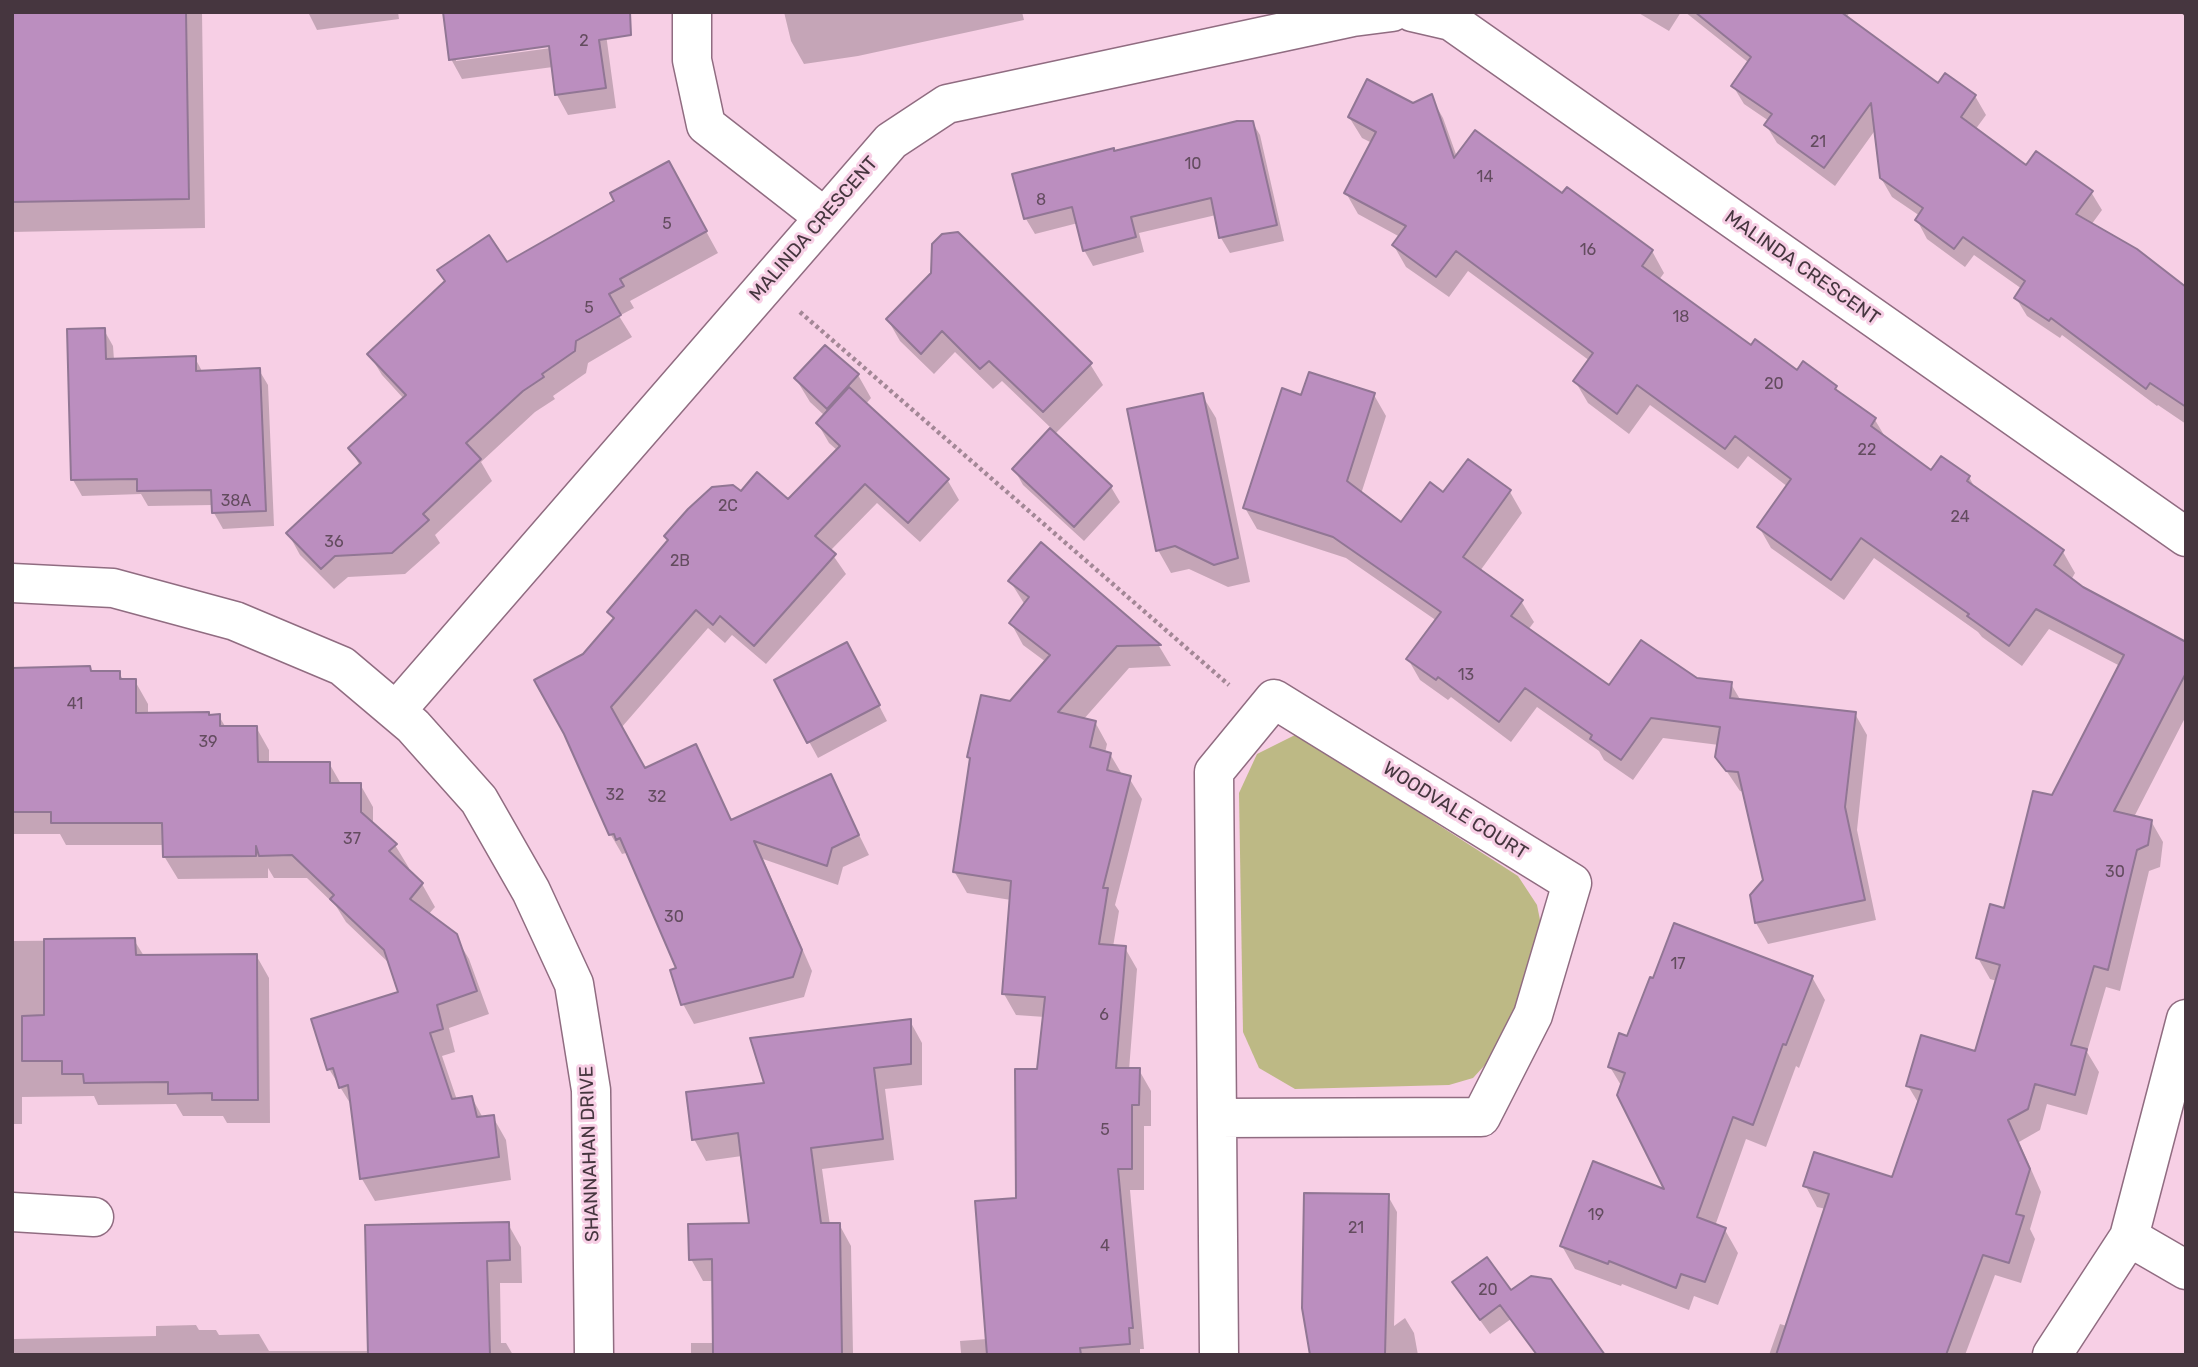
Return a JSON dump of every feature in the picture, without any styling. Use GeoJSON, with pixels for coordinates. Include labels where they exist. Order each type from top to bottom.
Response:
{"type":"FeatureCollection","features":[{"type":"Feature","properties":{"kind":"street"},"geometry":{"type":"LineString","coordinates":[[692,12],[692,60],[706,125],[824,218]]}},
{"type":"Feature","properties":{"kind":"street","name":"MALINDA CRESCENT"},"geometry":{"type":"LineString","coordinates":[[396,711],[891,141],[947,104],[1221,28],[1392,12]]}},
{"type":"Feature","properties":{"kind":"street","name":"MALINDA CRESCENT"},"geometry":{"type":"LineString","coordinates":[[1412,12],[1451,21],[2186,537]]}},
{"type":"Feature","properties":{"kind":"street","name":"SHANNAHAN DRIVE"},"geometry":{"type":"LineString","coordinates":[[12,583],[113,588],[235,621],[342,666],[413,726],[479,800],[531,891],[574,984],[591,1090],[594,1355]]}},
{"type":"Feature","properties":{"kind":"street","name":"WOODVALE COURT"},"geometry":{"type":"LineString","coordinates":[[1217,1118],[1481,1117],[1533,1015],[1572,883],[1274,699],[1262,714]]}},
{"type":"Feature","properties":{"kind":"street"},"geometry":{"type":"LineString","coordinates":[[1220,1355],[1214,772],[1262,714]]}},
{"type":"Feature","properties":{"kind":"street"},"geometry":{"type":"LineString","coordinates":[[2052,1355],[2129,1237],[2186,1019]]}},
{"type":"Feature","properties":{"kind":"street"},"geometry":{"type":"LineString","coordinates":[[12,1212],[94,1217]]}},
{"type":"Feature","properties":{"kind":"street"},"geometry":{"type":"LineString","coordinates":[[2129,1237],[2186,1269]]}},
{"type":"Feature","properties":{"kind":"path"},"geometry":{"type":"LineString","coordinates":[[768,284],[1262,714]]}},
{"type":"Feature","properties":{"kind":"shaded area"},"geometry":{"type":"Polygon","coordinates":[[[1297,734],[1518,876],[1537,905],[1544,940],[1497,1052],[1473,1078],[1449,1085],[1295,1089],[1259,1068],[1243,1032],[1239,793],[1257,754],[1297,734]]]}},
{"type":"Feature","properties":{"kind":"building"},"geometry":{"type":"Polygon","coordinates":[[[12,12],[186,12],[189,199],[12,202],[12,12]]]}},
{"type":"Feature","properties":{"kind":"building"},"geometry":{"type":"Polygon","coordinates":[[[443,12],[630,12],[631,35],[599,40],[606,88],[555,95],[549,46],[449,60],[443,12]]]}},
{"type":"Feature","properties":{"kind":"building"},"geometry":{"type":"Polygon","coordinates":[[[1695,12],[1841,12],[1938,83],[1945,73],[1976,95],[1961,117],[2026,165],[2036,151],[2093,191],[2076,214],[2137,249],[2186,287],[2186,407],[2150,383],[2146,389],[2051,318],[2049,321],[2014,298],[2025,281],[1963,237],[1954,249],[1915,220],[1923,208],[1880,178],[1871,103],[1824,168],[1764,125],[1772,114],[1731,86],[1751,57],[1695,12]]]}},
{"type":"Feature","properties":{"kind":"building"},"geometry":{"type":"Polygon","coordinates":[[[1367,79],[1413,103],[1432,94],[1454,158],[1475,130],[1562,193],[1567,187],[1653,250],[1642,266],[1751,345],[1755,339],[1797,370],[1803,361],[1837,386],[1835,389],[1876,418],[1871,426],[1931,470],[1941,456],[1970,476],[1967,481],[2064,550],[2054,565],[2083,587],[2186,642],[2186,673],[2114,811],[2152,820],[2148,845],[2137,850],[2108,970],[2094,966],[2071,1045],[2087,1049],[2075,1095],[2035,1084],[2028,1109],[2008,1120],[2030,1169],[2016,1214],[2024,1216],[2009,1263],[1983,1255],[1946,1355],[1776,1355],[1829,1194],[1803,1186],[1814,1152],[1892,1177],[1922,1090],[1906,1086],[1921,1035],[1975,1051],[2000,965],[1976,958],[1990,904],[2004,908],[2033,791],[2052,795],[2124,655],[2036,609],[2009,646],[1967,616],[1969,614],[1861,538],[1831,580],[1757,527],[1791,479],[1735,436],[1725,449],[1637,385],[1617,414],[1573,381],[1593,353],[1456,251],[1436,277],[1392,245],[1406,226],[1344,193],[1376,132],[1348,117],[1367,79]]]}},
{"type":"Feature","properties":{"kind":"building"},"geometry":{"type":"Polygon","coordinates":[[[1237,121],[1253,121],[1277,225],[1219,238],[1211,198],[1131,217],[1136,237],[1083,251],[1072,207],[1024,219],[1012,174],[1237,121]]]}},
{"type":"Feature","properties":{"kind":"building"},"geometry":{"type":"Polygon","coordinates":[[[669,161],[707,231],[620,279],[624,286],[609,294],[621,315],[576,341],[575,351],[542,374],[544,377],[523,391],[466,443],[481,459],[423,514],[429,520],[392,553],[335,556],[321,569],[286,533],[361,463],[348,448],[406,395],[367,354],[445,281],[437,270],[489,235],[507,262],[614,201],[610,193],[669,161]]]}},
{"type":"Feature","properties":{"kind":"building"},"geometry":{"type":"Polygon","coordinates":[[[958,232],[1092,363],[1043,412],[989,361],[980,369],[942,331],[921,354],[886,319],[931,273],[932,244],[942,234],[958,232]]]}},
{"type":"Feature","properties":{"kind":"building"},"geometry":{"type":"Polygon","coordinates":[[[105,328],[106,359],[196,356],[196,371],[260,368],[266,511],[212,513],[211,490],[137,491],[137,479],[71,480],[67,329],[105,328]]]}},
{"type":"Feature","properties":{"kind":"building"},"geometry":{"type":"Polygon","coordinates":[[[825,345],[859,374],[827,409],[794,378],[825,345]]]}},
{"type":"Feature","properties":{"kind":"building"},"geometry":{"type":"Polygon","coordinates":[[[1309,372],[1375,393],[1347,481],[1401,522],[1430,482],[1443,492],[1468,459],[1511,490],[1463,557],[1523,600],[1511,616],[1609,685],[1641,640],[1697,678],[1732,682],[1730,698],[1856,712],[1845,807],[1865,900],[1755,923],[1750,895],[1763,880],[1738,772],[1726,771],[1715,757],[1720,727],[1651,718],[1621,760],[1590,739],[1592,735],[1525,688],[1499,722],[1438,677],[1436,680],[1406,659],[1441,612],[1333,537],[1243,508],[1282,388],[1301,395],[1309,372]]]}},
{"type":"Feature","properties":{"kind":"building"},"geometry":{"type":"Polygon","coordinates":[[[849,387],[949,479],[908,523],[865,484],[815,536],[836,554],[754,646],[720,616],[713,625],[696,610],[611,707],[645,768],[696,744],[731,820],[831,774],[859,835],[832,848],[827,866],[754,841],[802,950],[793,977],[681,1005],[670,970],[676,968],[620,838],[616,840],[614,834],[609,835],[564,734],[534,680],[583,654],[614,618],[607,612],[668,540],[664,536],[712,487],[733,485],[741,491],[757,472],[788,499],[840,446],[816,423],[849,387]]]}},
{"type":"Feature","properties":{"kind":"building"},"geometry":{"type":"Polygon","coordinates":[[[1203,393],[1238,558],[1214,565],[1175,546],[1156,551],[1127,409],[1203,393]]]}},
{"type":"Feature","properties":{"kind":"building"},"geometry":{"type":"Polygon","coordinates":[[[1050,428],[1112,486],[1074,527],[1012,469],[1050,428]]]}},
{"type":"Feature","properties":{"kind":"building"},"geometry":{"type":"Polygon","coordinates":[[[1041,542],[1161,645],[1117,646],[1058,712],[1096,721],[1090,747],[1111,753],[1107,770],[1131,776],[1103,888],[1108,888],[1099,944],[1126,946],[1116,1068],[1140,1068],[1139,1105],[1132,1105],[1132,1169],[1118,1169],[1133,1328],[1129,1328],[1130,1344],[1080,1348],[1081,1355],[987,1355],[975,1201],[1016,1198],[1015,1069],[1037,1069],[1045,997],[1002,994],[1011,881],[953,872],[970,758],[967,757],[981,695],[1010,701],[1050,655],[1009,623],[1029,597],[1008,581],[1041,542]]]}},
{"type":"Feature","properties":{"kind":"building"},"geometry":{"type":"Polygon","coordinates":[[[847,642],[880,705],[807,743],[774,680],[847,642]]]}},
{"type":"Feature","properties":{"kind":"building"},"geometry":{"type":"Polygon","coordinates":[[[90,666],[91,671],[120,671],[120,679],[136,679],[136,713],[220,714],[220,726],[257,726],[258,762],[330,762],[330,783],[361,783],[361,812],[397,844],[389,851],[423,883],[410,899],[457,934],[477,991],[437,1005],[443,1029],[430,1033],[452,1099],[472,1096],[477,1117],[494,1115],[499,1157],[360,1179],[348,1085],[339,1088],[333,1068],[327,1070],[311,1019],[398,992],[384,950],[330,899],[334,895],[292,855],[259,856],[256,846],[256,856],[163,857],[162,823],[51,823],[51,812],[12,812],[12,668],[90,666]]]}},
{"type":"Feature","properties":{"kind":"building"},"geometry":{"type":"Polygon","coordinates":[[[1674,923],[1813,976],[1786,1045],[1783,1044],[1753,1125],[1733,1117],[1697,1217],[1726,1228],[1705,1282],[1681,1274],[1676,1288],[1609,1261],[1608,1264],[1560,1246],[1593,1161],[1664,1189],[1617,1095],[1625,1073],[1608,1067],[1619,1033],[1627,1036],[1674,923]]]}},
{"type":"Feature","properties":{"kind":"building"},"geometry":{"type":"Polygon","coordinates":[[[135,938],[136,955],[257,954],[258,1100],[212,1100],[212,1093],[168,1094],[168,1082],[84,1083],[83,1074],[62,1074],[62,1061],[22,1061],[22,1016],[44,1015],[44,939],[135,938]]]}},
{"type":"Feature","properties":{"kind":"building"},"geometry":{"type":"Polygon","coordinates":[[[911,1019],[911,1064],[874,1068],[883,1139],[811,1148],[821,1223],[840,1223],[842,1355],[713,1355],[712,1259],[689,1260],[688,1224],[749,1223],[738,1133],[692,1140],[686,1092],[764,1083],[750,1038],[911,1019]]]}},
{"type":"Feature","properties":{"kind":"building"},"geometry":{"type":"Polygon","coordinates":[[[1304,1193],[1389,1194],[1385,1355],[1310,1355],[1302,1308],[1304,1193]]]}},
{"type":"Feature","properties":{"kind":"building"},"geometry":{"type":"Polygon","coordinates":[[[509,1222],[510,1260],[487,1261],[490,1355],[368,1355],[365,1225],[509,1222]]]}},
{"type":"Feature","properties":{"kind":"building"},"geometry":{"type":"Polygon","coordinates":[[[1487,1257],[1511,1290],[1531,1276],[1551,1279],[1605,1355],[1537,1355],[1500,1305],[1480,1320],[1452,1282],[1487,1257]]]}}]}
